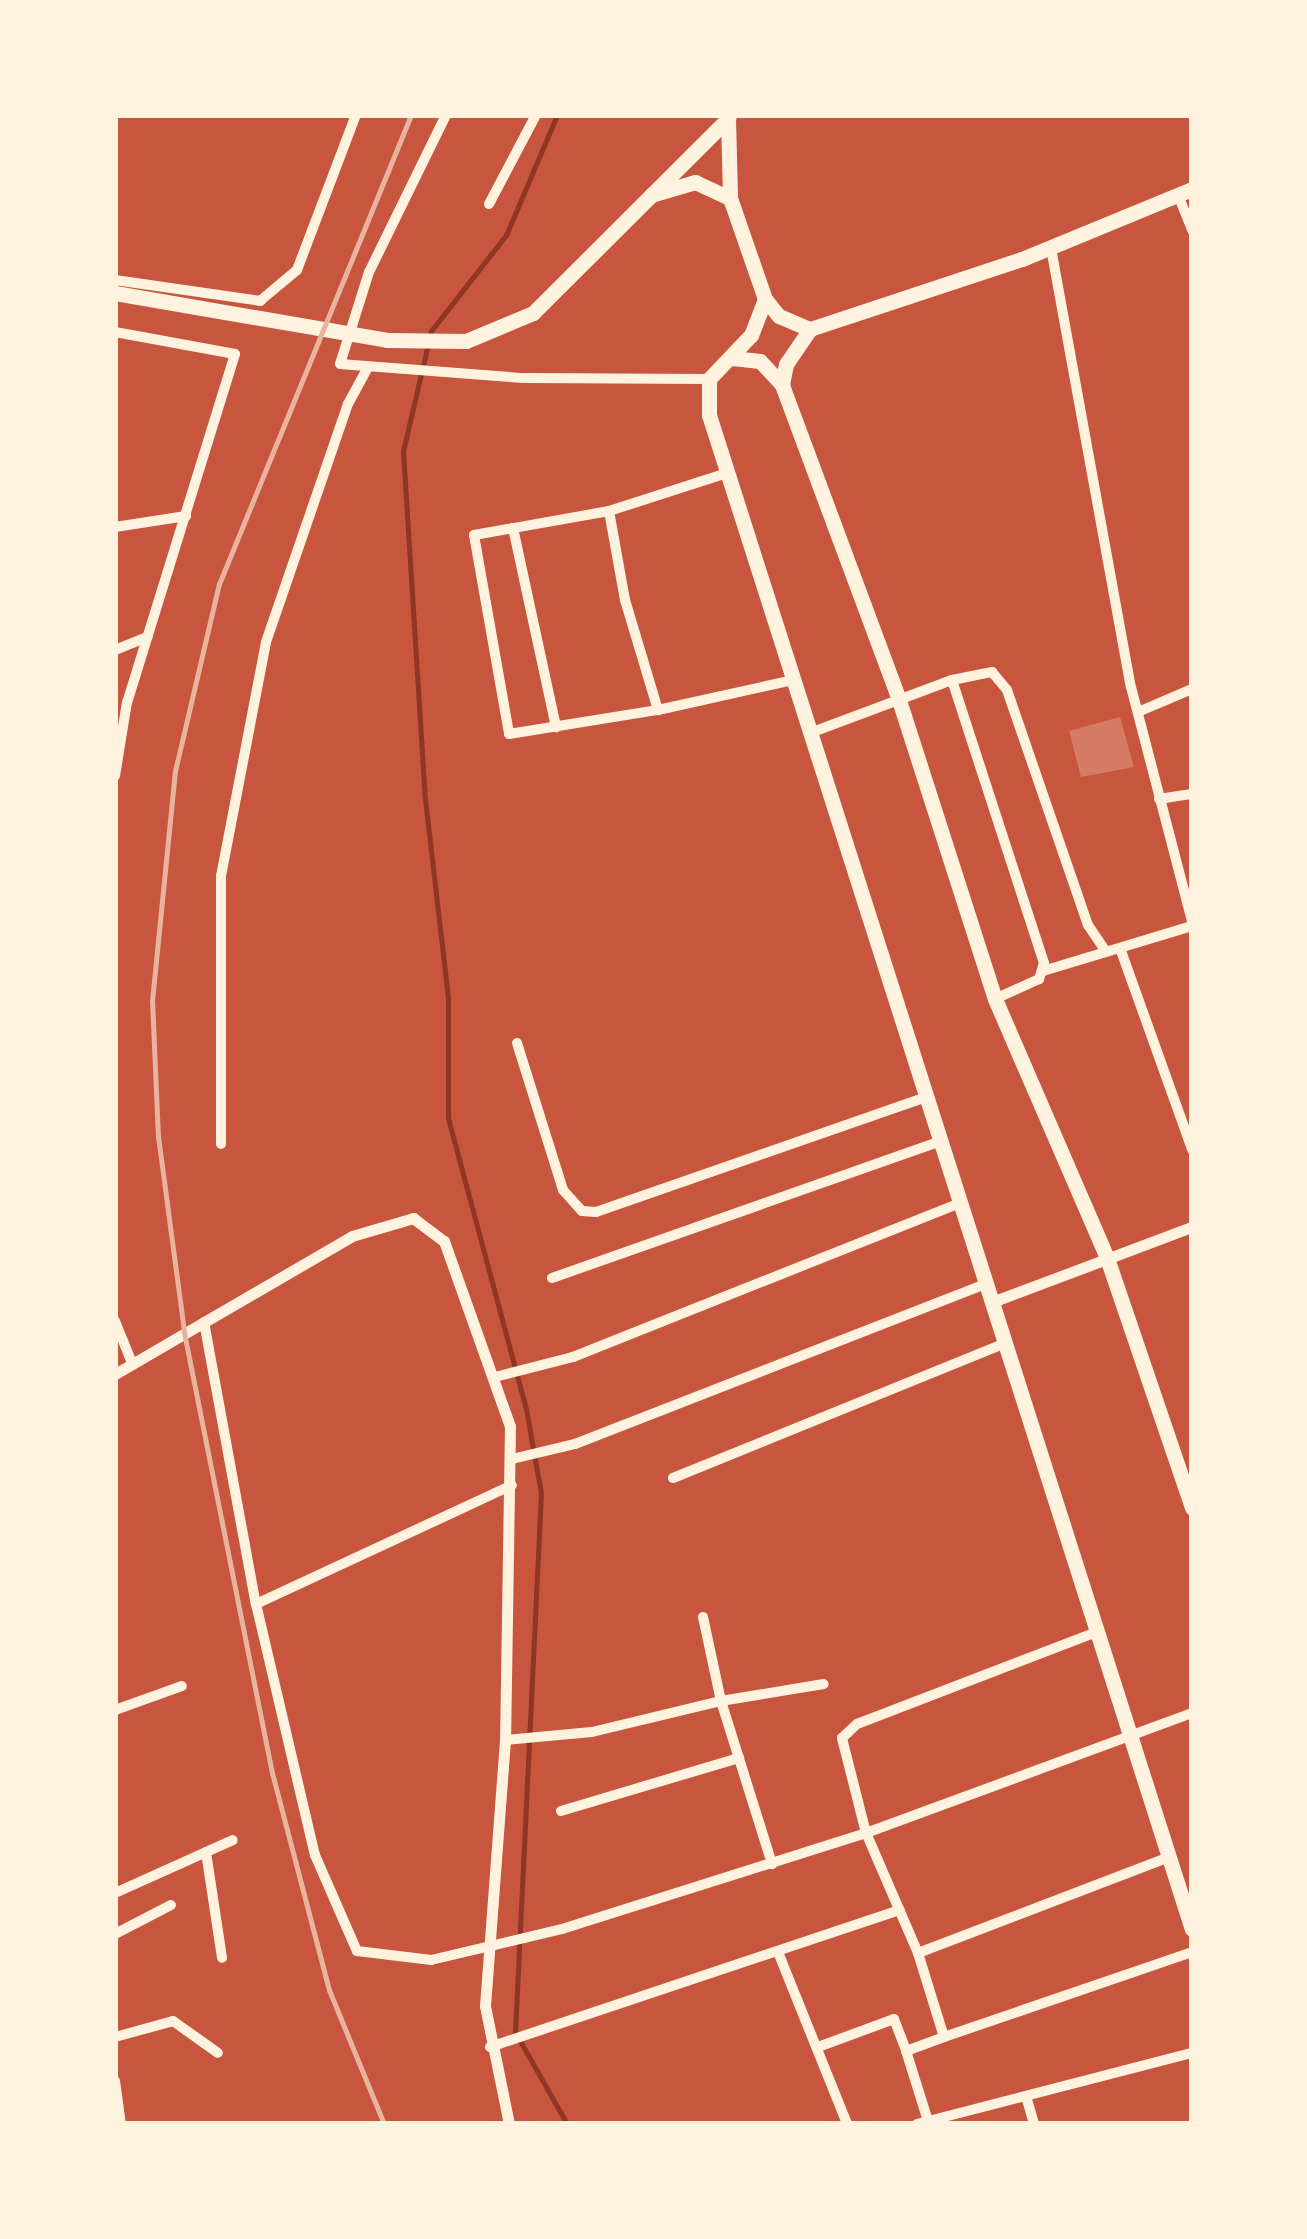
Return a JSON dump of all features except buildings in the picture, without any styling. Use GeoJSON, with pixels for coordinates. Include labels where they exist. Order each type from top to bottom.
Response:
{"type":"FeatureCollection","features":[{"type":"Feature","properties":{"kind":"main road"},"geometry":{"type":"LineString","coordinates":[[115,293],[388,340],[466,341],[533,313],[730,117]]}},
{"type":"Feature","properties":{"kind":"main road"},"geometry":{"type":"LineString","coordinates":[[730,117],[730,198],[765,298],[779,316],[810,329]]}},
{"type":"Feature","properties":{"kind":"main road"},"geometry":{"type":"LineString","coordinates":[[646,197],[695,182],[730,198]]}},
{"type":"Feature","properties":{"kind":"main road"},"geometry":{"type":"LineString","coordinates":[[782,385],[786,364],[810,329],[1050,248],[1185,192]]}},
{"type":"Feature","properties":{"kind":"main road"},"geometry":{"type":"LineString","coordinates":[[765,298],[751,334],[710,379],[709,415],[1192,1929]]}},
{"type":"Feature","properties":{"kind":"main road"},"geometry":{"type":"LineString","coordinates":[[732,358],[760,361],[782,385],[899,700],[995,998],[1106,1258],[1192,1508]]}},
{"type":"Feature","properties":{"kind":"street"},"geometry":{"type":"LineString","coordinates":[[115,280],[260,302],[297,270],[356,115]]}},
{"type":"Feature","properties":{"kind":"street"},"geometry":{"type":"LineString","coordinates":[[446,115],[369,272],[340,364],[434,372],[710,379]]}},
{"type":"Feature","properties":{"kind":"street"},"geometry":{"type":"LineString","coordinates":[[489,204],[536,115]]}},
{"type":"Feature","properties":{"kind":"street"},"geometry":{"type":"LineString","coordinates":[[1185,192],[1192,230]]}},
{"type":"Feature","properties":{"kind":"street"},"geometry":{"type":"LineString","coordinates":[[995,998],[1030,985],[1043,972],[1192,924],[1138,712],[1050,248]]}},
{"type":"Feature","properties":{"kind":"street"},"geometry":{"type":"LineString","coordinates":[[115,332],[235,354],[148,637],[115,776]]}},
{"type":"Feature","properties":{"kind":"street"},"geometry":{"type":"LineString","coordinates":[[221,1144],[221,876],[266,642],[348,404],[368,366]]}},
{"type":"Feature","properties":{"kind":"street"},"geometry":{"type":"LineString","coordinates":[[727,473],[609,512],[474,535],[509,734],[658,710],[793,680]]}},
{"type":"Feature","properties":{"kind":"street"},"geometry":{"type":"LineString","coordinates":[[609,512],[625,600],[658,710]]}},
{"type":"Feature","properties":{"kind":"street"},"geometry":{"type":"LineString","coordinates":[[115,527],[186,516]]}},
{"type":"Feature","properties":{"kind":"street"},"geometry":{"type":"LineString","coordinates":[[513,528],[556,727]]}},
{"type":"Feature","properties":{"kind":"street"},"geometry":{"type":"LineString","coordinates":[[115,650],[148,637]]}},
{"type":"Feature","properties":{"kind":"street"},"geometry":{"type":"LineString","coordinates":[[810,734],[952,680],[992,672],[1006,690],[1088,925],[1106,952]]}},
{"type":"Feature","properties":{"kind":"street"},"geometry":{"type":"LineString","coordinates":[[952,680],[1043,972]]}},
{"type":"Feature","properties":{"kind":"street"},"geometry":{"type":"LineString","coordinates":[[1138,712],[1192,689]]}},
{"type":"Feature","properties":{"kind":"street"},"geometry":{"type":"LineString","coordinates":[[1159,799],[1192,794]]}},
{"type":"Feature","properties":{"kind":"street"},"geometry":{"type":"LineString","coordinates":[[1120,948],[1192,1149]]}},
{"type":"Feature","properties":{"kind":"street"},"geometry":{"type":"LineString","coordinates":[[517,1043],[564,1190],[582,1211],[596,1212],[926,1097]]}},
{"type":"Feature","properties":{"kind":"street"},"geometry":{"type":"LineString","coordinates":[[552,1278],[940,1141]]}},
{"type":"Feature","properties":{"kind":"street"},"geometry":{"type":"LineString","coordinates":[[501,1376],[529,1370],[960,1203]]}},
{"type":"Feature","properties":{"kind":"street"},"geometry":{"type":"LineString","coordinates":[[115,1374],[352,1236],[413,1218],[444,1242],[501,1376],[518,1458],[512,1484],[511,1739],[490,2046],[509,2124]]}},
{"type":"Feature","properties":{"kind":"street"},"geometry":{"type":"LineString","coordinates":[[992,1302],[1192,1227]]}},
{"type":"Feature","properties":{"kind":"street"},"geometry":{"type":"LineString","coordinates":[[518,1458],[549,1452],[986,1284]]}},
{"type":"Feature","properties":{"kind":"street"},"geometry":{"type":"LineString","coordinates":[[115,1321],[132,1363]]}},
{"type":"Feature","properties":{"kind":"street"},"geometry":{"type":"LineString","coordinates":[[204,1322],[256,1604],[314,1855],[356,1950],[431,1960],[529,1936],[772,1864],[1132,1739],[1192,1713]]}},
{"type":"Feature","properties":{"kind":"street"},"geometry":{"type":"LineString","coordinates":[[672,1478],[1005,1343]]}},
{"type":"Feature","properties":{"kind":"street"},"geometry":{"type":"LineString","coordinates":[[256,1604],[512,1484]]}},
{"type":"Feature","properties":{"kind":"street"},"geometry":{"type":"LineString","coordinates":[[703,1616],[720,1701],[772,1864]]}},
{"type":"Feature","properties":{"kind":"street"},"geometry":{"type":"LineString","coordinates":[[944,2036],[918,1953],[866,1832],[841,1750],[846,1730],[1097,1632]]}},
{"type":"Feature","properties":{"kind":"street"},"geometry":{"type":"LineString","coordinates":[[511,1739],[541,1740],[720,1701],[824,1684]]}},
{"type":"Feature","properties":{"kind":"street"},"geometry":{"type":"LineString","coordinates":[[115,1710],[182,1686]]}},
{"type":"Feature","properties":{"kind":"street"},"geometry":{"type":"LineString","coordinates":[[562,1811],[738,1758]]}},
{"type":"Feature","properties":{"kind":"street"},"geometry":{"type":"LineString","coordinates":[[115,1893],[232,1840]]}},
{"type":"Feature","properties":{"kind":"street"},"geometry":{"type":"LineString","coordinates":[[206,1852],[222,1958]]}},
{"type":"Feature","properties":{"kind":"street"},"geometry":{"type":"LineString","coordinates":[[918,1953],[1169,1857]]}},
{"type":"Feature","properties":{"kind":"street"},"geometry":{"type":"LineString","coordinates":[[115,1934],[171,1905]]}},
{"type":"Feature","properties":{"kind":"street"},"geometry":{"type":"LineString","coordinates":[[490,2046],[508,2044],[900,1910]]}},
{"type":"Feature","properties":{"kind":"street"},"geometry":{"type":"LineString","coordinates":[[778,1952],[847,2124]]}},
{"type":"Feature","properties":{"kind":"street"},"geometry":{"type":"LineString","coordinates":[[906,2051],[1192,1952]]}},
{"type":"Feature","properties":{"kind":"street"},"geometry":{"type":"LineString","coordinates":[[818,2047],[894,2019],[906,2051],[922,2123],[1192,2053]]}},
{"type":"Feature","properties":{"kind":"street"},"geometry":{"type":"LineString","coordinates":[[115,2036],[173,2021],[218,2052]]}},
{"type":"Feature","properties":{"kind":"street"},"geometry":{"type":"LineString","coordinates":[[115,2081],[120,2124]]}},
{"type":"Feature","properties":{"kind":"street"},"geometry":{"type":"LineString","coordinates":[[1026,2096],[1034,2124]]}},
{"type":"Feature","properties":{"kind":"waterway"},"geometry":{"type":"LineString","coordinates":[[557,115],[506,235],[431,331],[403,451],[425,799],[448,997],[448,1118],[526,1409],[541,1493],[515,2032],[567,2124]]}},
{"type":"Feature","properties":{"kind":"railway"},"geometry":{"type":"LineString","coordinates":[[384,2124],[329,1990],[272,1773],[184,1331],[158,1137],[152,1001],[175,771],[219,584],[411,115]]}}]}
